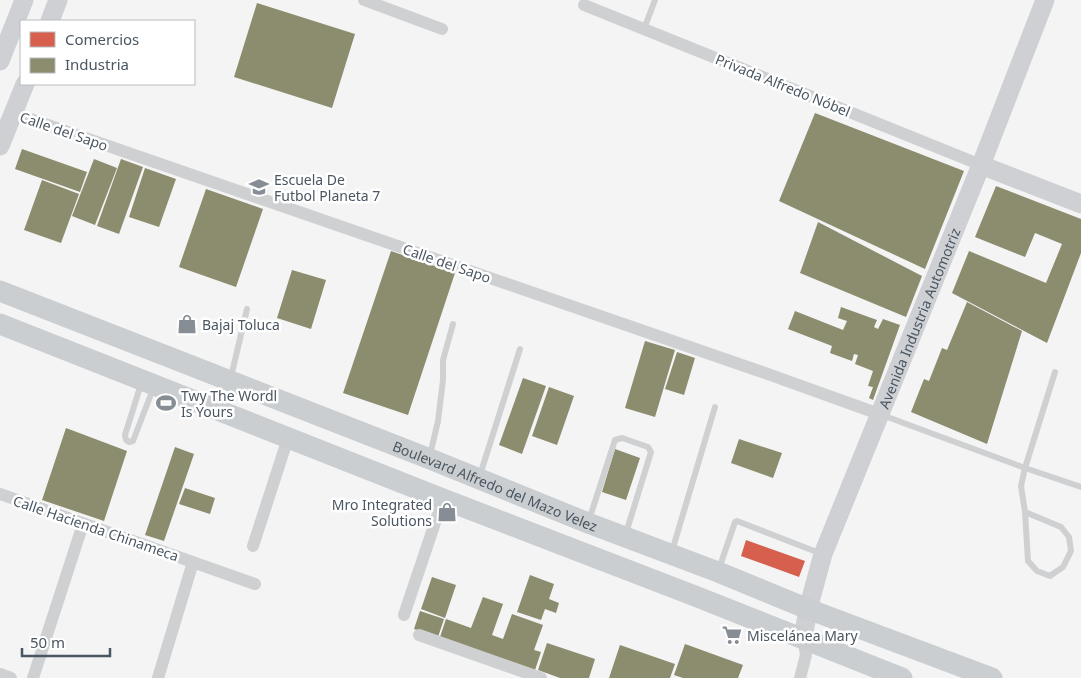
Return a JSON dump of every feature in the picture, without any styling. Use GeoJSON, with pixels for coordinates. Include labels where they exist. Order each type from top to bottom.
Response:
{"type":"FeatureCollection","features":[{"type":"Feature","properties":{"kind":"main road"},"geometry":{"type":"LineString","coordinates":[[0,61],[24,0]]}},
{"type":"Feature","properties":{"kind":"main road"},"geometry":{"type":"LineString","coordinates":[[50,20],[58,0]]}},
{"type":"Feature","properties":{"kind":"main road","name":"Avenida Industria Automotriz"},"geometry":{"type":"LineString","coordinates":[[804,639],[808,609],[823,554],[981,165],[1045,0]]}},
{"type":"Feature","properties":{"kind":"main road"},"geometry":{"type":"LineString","coordinates":[[0,146],[25,85]]}},
{"type":"Feature","properties":{"kind":"main road"},"geometry":{"type":"LineString","coordinates":[[981,165],[1081,204]]}},
{"type":"Feature","properties":{"kind":"main road","name":"Boulevard Alfredo del Mazo Velez"},"geometry":{"type":"LineString","coordinates":[[0,291],[808,609],[992,678]]}},
{"type":"Feature","properties":{"kind":"main road"},"geometry":{"type":"LineString","coordinates":[[2,327],[148,382],[902,678]]}},
{"type":"Feature","properties":{"kind":"street"},"geometry":{"type":"LineString","coordinates":[[364,0],[442,29]]}},
{"type":"Feature","properties":{"kind":"street","name":"Privada Alfredo Nóbel"},"geometry":{"type":"LineString","coordinates":[[584,5],[981,165]]}},
{"type":"Feature","properties":{"kind":"street","name":"Calle del Sapo"},"geometry":{"type":"LineString","coordinates":[[13,113],[879,414]]}},
{"type":"Feature","properties":{"kind":"street"},"geometry":{"type":"LineString","coordinates":[[253,546],[288,438]]}},
{"type":"Feature","properties":{"kind":"street","name":"Calle Hacienda Chinameca"},"geometry":{"type":"LineString","coordinates":[[0,494],[255,584]]}},
{"type":"Feature","properties":{"kind":"street"},"geometry":{"type":"LineString","coordinates":[[404,616],[442,499]]}},
{"type":"Feature","properties":{"kind":"street"},"geometry":{"type":"LineString","coordinates":[[33,678],[83,524]]}},
{"type":"Feature","properties":{"kind":"street"},"geometry":{"type":"LineString","coordinates":[[158,678],[193,562]]}},
{"type":"Feature","properties":{"kind":"street"},"geometry":{"type":"LineString","coordinates":[[419,635],[534,677]]}},
{"type":"Feature","properties":{"kind":"street"},"geometry":{"type":"LineString","coordinates":[[800,678],[806,654],[804,639]]}},
{"type":"Feature","properties":{"kind":"street"},"geometry":{"type":"LineString","coordinates":[[0,674],[10,678]]}},
{"type":"Feature","properties":{"kind":"lane"},"geometry":{"type":"LineString","coordinates":[[644,29],[655,0]]}},
{"type":"Feature","properties":{"kind":"lane"},"geometry":{"type":"LineString","coordinates":[[230,380],[247,309]]}},
{"type":"Feature","properties":{"kind":"lane"},"geometry":{"type":"LineString","coordinates":[[430,459],[438,421],[443,380],[443,360],[453,324]]}},
{"type":"Feature","properties":{"kind":"lane"},"geometry":{"type":"LineString","coordinates":[[479,479],[520,349]]}},
{"type":"Feature","properties":{"kind":"lane"},"geometry":{"type":"LineString","coordinates":[[1025,512],[1060,527],[1069,537],[1071,551],[1063,567],[1050,576],[1037,572],[1028,561],[1025,512],[1021,486],[1055,372]]}},
{"type":"Feature","properties":{"kind":"lane"},"geometry":{"type":"LineString","coordinates":[[148,382],[133,441],[129,442],[126,440],[125,435],[148,382]]}},
{"type":"Feature","properties":{"kind":"lane"},"geometry":{"type":"LineString","coordinates":[[670,554],[715,407]]}},
{"type":"Feature","properties":{"kind":"lane"},"geometry":{"type":"LineString","coordinates":[[879,414],[1081,487]]}},
{"type":"Feature","properties":{"kind":"lane"},"geometry":{"type":"LineString","coordinates":[[588,523],[615,440],[622,438],[648,447],[651,452],[625,537]]}},
{"type":"Feature","properties":{"kind":"lane"},"geometry":{"type":"LineString","coordinates":[[718,572],[735,522],[737,521],[823,554]]}},
{"type":"Feature","properties":{"kind":"building: Comercios"},"geometry":{"type":"Polygon","coordinates":[[[746,540],[805,561],[799,577],[741,556],[746,540]]]}},
{"type":"Feature","properties":{"kind":"building: Industria"},"geometry":{"type":"Polygon","coordinates":[[[257,3],[355,34],[332,108],[234,77],[257,3]]]}},
{"type":"Feature","properties":{"kind":"building: Industria"},"geometry":{"type":"Polygon","coordinates":[[[815,113],[964,171],[925,269],[779,201],[815,113]]]}},
{"type":"Feature","properties":{"kind":"building: Industria"},"geometry":{"type":"Polygon","coordinates":[[[22,149],[87,172],[80,192],[15,169],[22,149]]]}},
{"type":"Feature","properties":{"kind":"building: Industria"},"geometry":{"type":"Polygon","coordinates":[[[94,159],[117,168],[95,225],[72,216],[94,159]]]}},
{"type":"Feature","properties":{"kind":"building: Industria"},"geometry":{"type":"Polygon","coordinates":[[[121,159],[143,167],[119,234],[97,226],[121,159]]]}},
{"type":"Feature","properties":{"kind":"building: Industria"},"geometry":{"type":"Polygon","coordinates":[[[145,168],[176,179],[159,227],[129,217],[145,168]]]}},
{"type":"Feature","properties":{"kind":"building: Industria"},"geometry":{"type":"Polygon","coordinates":[[[42,180],[79,194],[61,243],[24,230],[42,180]]]}},
{"type":"Feature","properties":{"kind":"building: Industria"},"geometry":{"type":"Polygon","coordinates":[[[996,186],[1081,219],[1081,253],[1047,343],[952,293],[969,251],[1046,283],[1062,244],[1035,233],[1025,257],[975,237],[996,186]]]}},
{"type":"Feature","properties":{"kind":"building: Industria"},"geometry":{"type":"Polygon","coordinates":[[[206,189],[263,209],[236,287],[179,267],[206,189]]]}},
{"type":"Feature","properties":{"kind":"building: Industria"},"geometry":{"type":"Polygon","coordinates":[[[818,222],[922,276],[906,317],[800,273],[818,222]]]}},
{"type":"Feature","properties":{"kind":"building: Industria"},"geometry":{"type":"Polygon","coordinates":[[[391,251],[455,273],[408,415],[343,393],[391,251]]]}},
{"type":"Feature","properties":{"kind":"building: Industria"},"geometry":{"type":"Polygon","coordinates":[[[292,270],[326,280],[311,329],[277,318],[292,270]]]}},
{"type":"Feature","properties":{"kind":"building: Industria"},"geometry":{"type":"Polygon","coordinates":[[[967,302],[1022,331],[987,444],[911,412],[924,379],[929,381],[942,348],[947,350],[967,302]]]}},
{"type":"Feature","properties":{"kind":"building: Industria"},"geometry":{"type":"Polygon","coordinates":[[[841,307],[877,320],[874,327],[878,329],[883,319],[900,325],[873,400],[869,398],[873,387],[868,386],[873,371],[855,364],[858,355],[854,354],[852,361],[830,353],[832,346],[788,329],[795,311],[843,330],[847,321],[838,318],[841,307]]]}},
{"type":"Feature","properties":{"kind":"building: Industria"},"geometry":{"type":"Polygon","coordinates":[[[645,341],[675,350],[655,417],[625,408],[645,341]]]}},
{"type":"Feature","properties":{"kind":"building: Industria"},"geometry":{"type":"Polygon","coordinates":[[[677,352],[695,358],[684,395],[665,389],[677,352]]]}},
{"type":"Feature","properties":{"kind":"building: Industria"},"geometry":{"type":"Polygon","coordinates":[[[523,378],[546,386],[522,454],[499,445],[523,378]]]}},
{"type":"Feature","properties":{"kind":"building: Industria"},"geometry":{"type":"Polygon","coordinates":[[[549,387],[574,396],[557,445],[532,436],[549,387]]]}},
{"type":"Feature","properties":{"kind":"building: Industria"},"geometry":{"type":"Polygon","coordinates":[[[66,428],[127,451],[104,521],[42,500],[66,428]]]}},
{"type":"Feature","properties":{"kind":"building: Industria"},"geometry":{"type":"Polygon","coordinates":[[[739,439],[782,453],[773,478],[731,463],[739,439]]]}},
{"type":"Feature","properties":{"kind":"building: Industria"},"geometry":{"type":"Polygon","coordinates":[[[175,447],[194,454],[164,541],[145,535],[175,447]]]}},
{"type":"Feature","properties":{"kind":"building: Industria"},"geometry":{"type":"Polygon","coordinates":[[[615,449],[640,458],[626,500],[602,492],[615,449]]]}},
{"type":"Feature","properties":{"kind":"building: Industria"},"geometry":{"type":"Polygon","coordinates":[[[185,488],[215,498],[210,514],[179,504],[185,488]]]}},
{"type":"Feature","properties":{"kind":"building: Industria"},"geometry":{"type":"Polygon","coordinates":[[[530,575],[554,584],[549,599],[559,603],[556,613],[545,609],[541,620],[517,612],[530,575]]]}},
{"type":"Feature","properties":{"kind":"building: Industria"},"geometry":{"type":"Polygon","coordinates":[[[432,577],[456,585],[445,618],[421,609],[432,577]]]}},
{"type":"Feature","properties":{"kind":"building: Industria"},"geometry":{"type":"Polygon","coordinates":[[[483,597],[503,604],[492,635],[503,639],[512,614],[543,625],[534,650],[541,652],[535,670],[440,637],[446,619],[471,628],[483,597]]]}},
{"type":"Feature","properties":{"kind":"building: Industria"},"geometry":{"type":"Polygon","coordinates":[[[420,611],[444,619],[438,637],[414,629],[420,611]]]}},
{"type":"Feature","properties":{"kind":"building: Industria"},"geometry":{"type":"Polygon","coordinates":[[[547,643],[595,659],[589,678],[560,678],[538,670],[547,643]]]}},
{"type":"Feature","properties":{"kind":"building: Industria"},"geometry":{"type":"Polygon","coordinates":[[[685,644],[743,665],[738,678],[683,678],[674,675],[685,644]]]}},
{"type":"Feature","properties":{"kind":"building: Industria"},"geometry":{"type":"Polygon","coordinates":[[[620,645],[675,664],[670,678],[609,678],[620,645]]]}},
{"type":"Feature","properties":{"kind":"place","name":"Escuela De Futbol Planeta 7"},"geometry":{"type":"Point","coordinates":[259,187]}},
{"type":"Feature","properties":{"kind":"place","name":"Bajaj Toluca"},"geometry":{"type":"Point","coordinates":[187,324]}},
{"type":"Feature","properties":{"kind":"place","name":"Twy The Wordl Is Yours"},"geometry":{"type":"Point","coordinates":[166,403]}},
{"type":"Feature","properties":{"kind":"place","name":"Mro Integrated Solutions"},"geometry":{"type":"Point","coordinates":[447,512]}},
{"type":"Feature","properties":{"kind":"place","name":"Miscelánea Mary"},"geometry":{"type":"Point","coordinates":[732,635]}}]}
